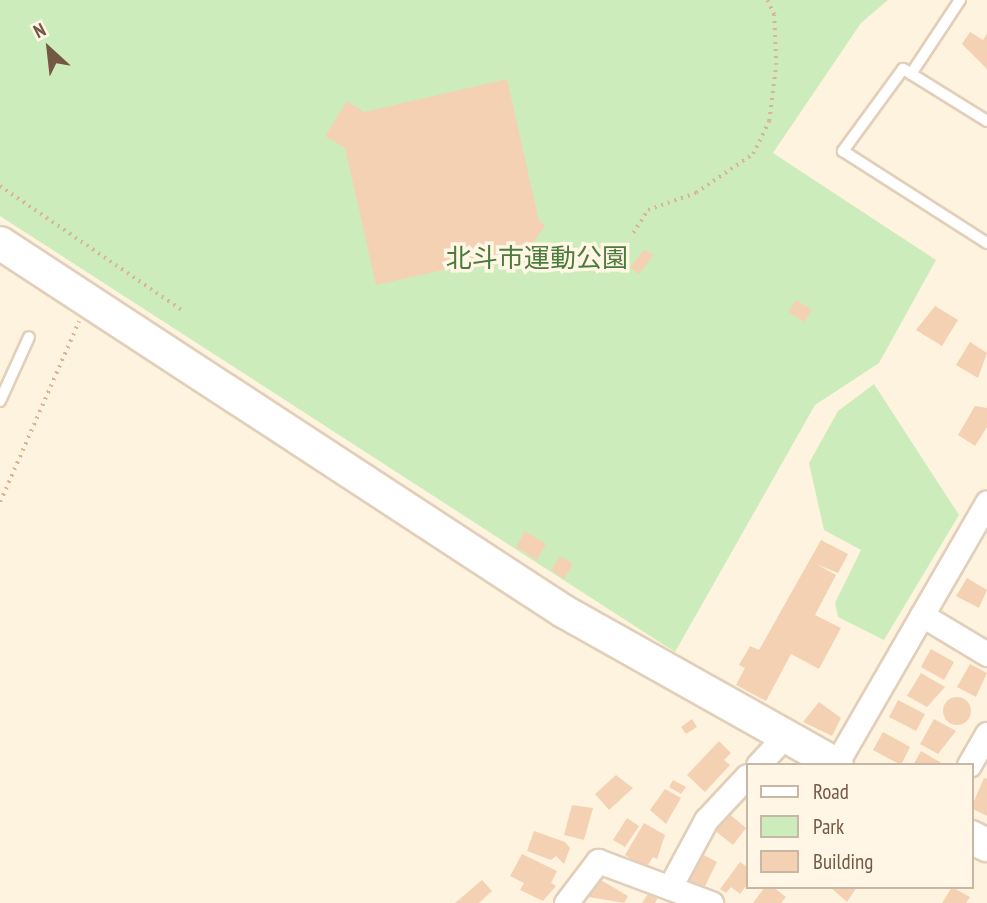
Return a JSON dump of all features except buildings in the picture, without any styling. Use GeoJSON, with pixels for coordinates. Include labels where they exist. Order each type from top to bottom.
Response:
{"type":"FeatureCollection","features":[{"type":"Feature","properties":{"kind":"street"},"geometry":{"type":"LineString","coordinates":[[0,243],[562,611],[834,763]]}},
{"type":"Feature","properties":{"kind":"street"},"geometry":{"type":"LineString","coordinates":[[837,763],[987,502]]}},
{"type":"Feature","properties":{"kind":"street"},"geometry":{"type":"LineString","coordinates":[[922,615],[987,654]]}},
{"type":"Feature","properties":{"kind":"street"},"geometry":{"type":"LineString","coordinates":[[977,761],[987,734]]}},
{"type":"Feature","properties":{"kind":"street"},"geometry":{"type":"LineString","coordinates":[[760,763],[784,737]]}},
{"type":"Feature","properties":{"kind":"street"},"geometry":{"type":"LineString","coordinates":[[671,885],[706,820],[746,777]]}},
{"type":"Feature","properties":{"kind":"street"},"geometry":{"type":"LineString","coordinates":[[566,903],[598,861],[671,885],[711,903]]}},
{"type":"Feature","properties":{"kind":"lane"},"geometry":{"type":"LineString","coordinates":[[911,74],[960,0]]}},
{"type":"Feature","properties":{"kind":"lane"},"geometry":{"type":"LineString","coordinates":[[987,121],[903,69],[843,151],[987,243]]}},
{"type":"Feature","properties":{"kind":"lane"},"geometry":{"type":"LineString","coordinates":[[0,401],[3,384],[29,337]]}},
{"type":"Feature","properties":{"kind":"path"},"geometry":{"type":"LineString","coordinates":[[633,233],[648,210],[696,192],[753,154],[769,121],[776,65],[774,15],[766,0]]}},
{"type":"Feature","properties":{"kind":"path"},"geometry":{"type":"LineString","coordinates":[[0,187],[182,310]]}},
{"type":"Feature","properties":{"kind":"path"},"geometry":{"type":"LineString","coordinates":[[0,502],[89,299]]}},
{"type":"Feature","properties":{"kind":"green space","name":"北斗市運動公園"},"geometry":{"type":"Polygon","coordinates":[[[0,0],[888,0],[861,23],[773,153],[936,260],[879,363],[815,405],[675,652],[0,216],[0,0]]]}},
{"type":"Feature","properties":{"kind":"green space"},"geometry":{"type":"Polygon","coordinates":[[[874,384],[959,515],[884,640],[838,617],[835,603],[861,550],[824,530],[809,463],[838,411],[874,384]]]}}]}
